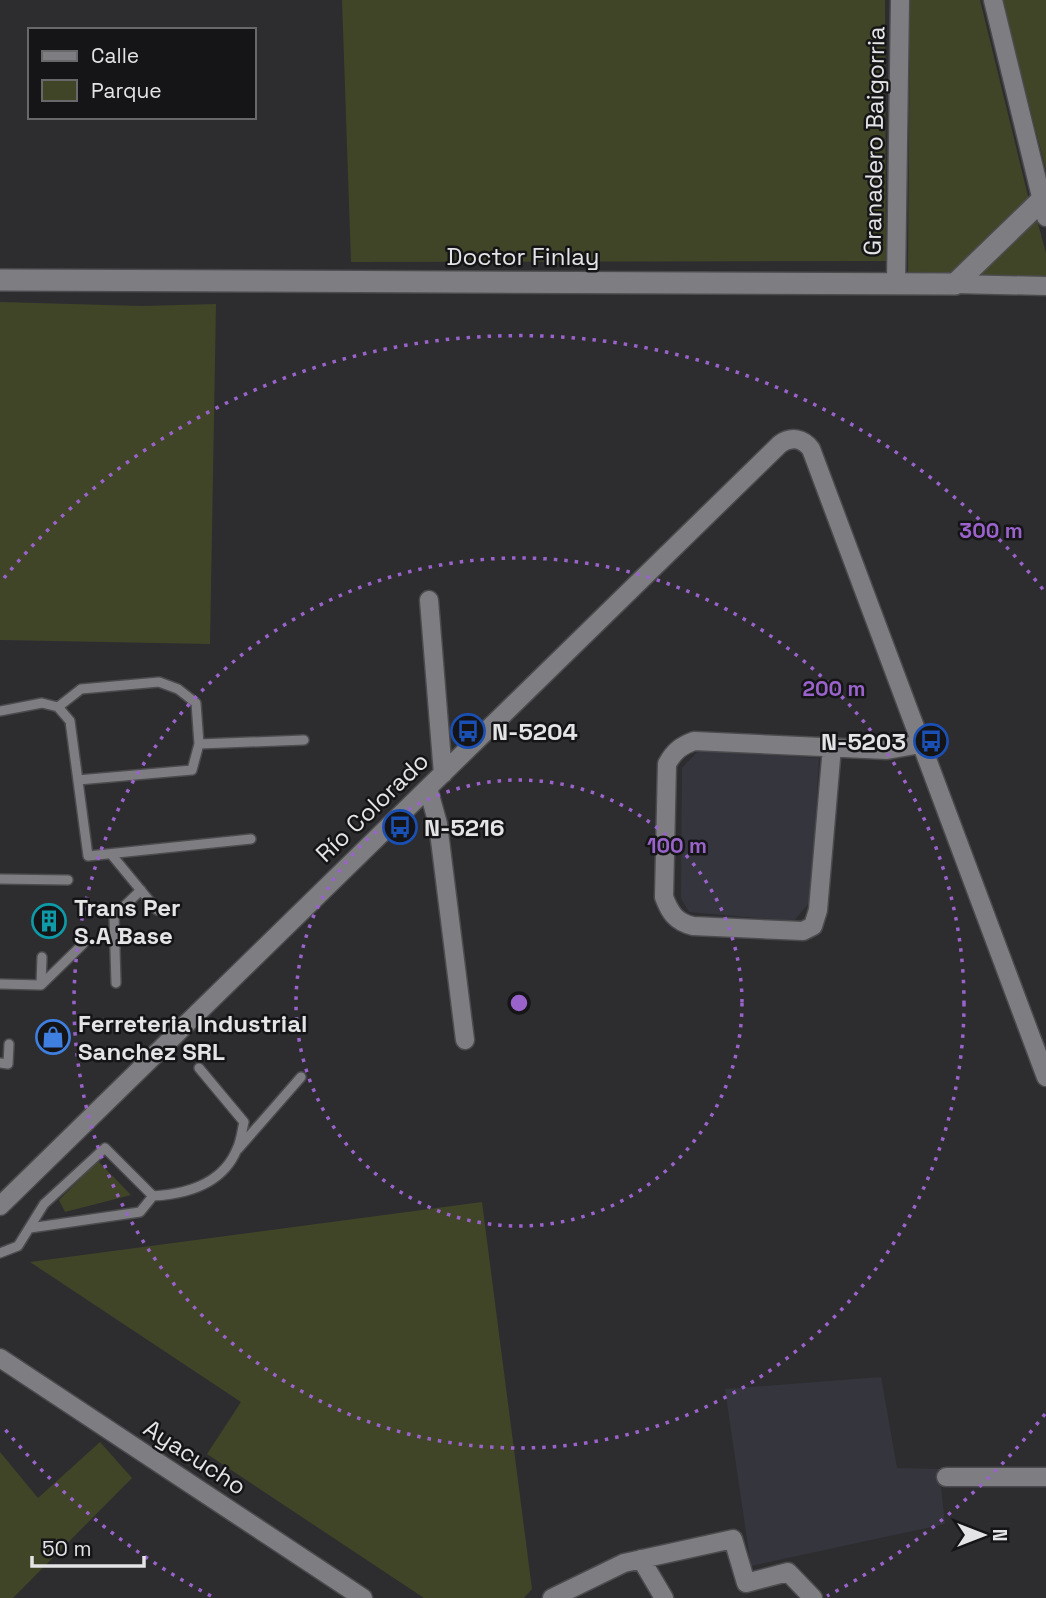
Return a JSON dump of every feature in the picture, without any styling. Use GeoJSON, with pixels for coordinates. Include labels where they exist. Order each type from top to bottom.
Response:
{"type":"FeatureCollection","features":[{"type":"Feature","properties":{"kind":"street","name":"Granadero Baigorria"},"geometry":{"type":"LineString","coordinates":[[896,283],[900,0]]}},
{"type":"Feature","properties":{"kind":"street"},"geometry":{"type":"LineString","coordinates":[[955,284],[1045,204],[993,0]]}},
{"type":"Feature","properties":{"kind":"street","name":"Doctor Finlay"},"geometry":{"type":"LineString","coordinates":[[0,280],[896,283],[1046,286]]}},
{"type":"Feature","properties":{"kind":"street","name":"Río Colorado"},"geometry":{"type":"LineString","coordinates":[[0,1206],[780,444],[788,440],[798,439],[811,449],[921,744]]}},
{"type":"Feature","properties":{"kind":"street"},"geometry":{"type":"LineString","coordinates":[[429,600],[443,774]]}},
{"type":"Feature","properties":{"kind":"street"},"geometry":{"type":"LineString","coordinates":[[832,747],[818,910],[813,926],[803,931],[693,926],[682,923],[670,913],[664,897],[667,764],[683,745],[694,741],[832,747],[887,750],[921,744],[1038,1032],[1046,1077]]}},
{"type":"Feature","properties":{"kind":"street"},"geometry":{"type":"LineString","coordinates":[[428,788],[438,824],[465,1040]]}},
{"type":"Feature","properties":{"kind":"street","name":"Ayacucho"},"geometry":{"type":"LineString","coordinates":[[0,1358],[363,1598]]}},
{"type":"Feature","properties":{"kind":"street"},"geometry":{"type":"LineString","coordinates":[[946,1477],[1046,1476]]}},
{"type":"Feature","properties":{"kind":"street"},"geometry":{"type":"LineString","coordinates":[[552,1598],[624,1563],[733,1539],[746,1583],[788,1572],[813,1598]]}},
{"type":"Feature","properties":{"kind":"street"},"geometry":{"type":"LineString","coordinates":[[641,1559],[664,1598]]}},
{"type":"Feature","properties":{"kind":"lane"},"geometry":{"type":"LineString","coordinates":[[58,707],[81,689],[159,682],[178,689],[196,703],[199,744],[192,770],[78,780]]}},
{"type":"Feature","properties":{"kind":"lane"},"geometry":{"type":"LineString","coordinates":[[0,711],[41,703],[58,707],[70,721],[89,856],[251,839]]}},
{"type":"Feature","properties":{"kind":"lane"},"geometry":{"type":"LineString","coordinates":[[199,744],[304,740]]}},
{"type":"Feature","properties":{"kind":"lane"},"geometry":{"type":"LineString","coordinates":[[111,853],[157,909]]}},
{"type":"Feature","properties":{"kind":"lane"},"geometry":{"type":"LineString","coordinates":[[0,878],[68,880]]}},
{"type":"Feature","properties":{"kind":"lane"},"geometry":{"type":"LineString","coordinates":[[116,982],[114,916],[141,890]]}},
{"type":"Feature","properties":{"kind":"lane"},"geometry":{"type":"LineString","coordinates":[[0,984],[40,985],[83,944]]}},
{"type":"Feature","properties":{"kind":"lane"},"geometry":{"type":"LineString","coordinates":[[40,985],[42,957]]}},
{"type":"Feature","properties":{"kind":"lane"},"geometry":{"type":"LineString","coordinates":[[0,1063],[8,1064],[9,1044]]}},
{"type":"Feature","properties":{"kind":"lane"},"geometry":{"type":"LineString","coordinates":[[199,1068],[244,1122],[237,1150]]}},
{"type":"Feature","properties":{"kind":"lane"},"geometry":{"type":"LineString","coordinates":[[0,1253],[18,1246],[44,1204],[105,1148],[153,1195],[174,1194],[215,1180],[237,1150],[301,1077]]}},
{"type":"Feature","properties":{"kind":"lane"},"geometry":{"type":"LineString","coordinates":[[30,1228],[140,1212],[153,1195]]}},
{"type":"Feature","properties":{"kind":"shaded area"},"geometry":{"type":"Polygon","coordinates":[[[698,751],[819,758],[811,900],[794,921],[689,912],[681,898],[682,768],[698,751]]]}},
{"type":"Feature","properties":{"kind":"shaded area"},"geometry":{"type":"Polygon","coordinates":[[[881,1377],[897,1468],[939,1469],[945,1524],[751,1566],[725,1389],[881,1377]]]}},
{"type":"Feature","properties":{"kind":"green space"},"geometry":{"type":"Polygon","coordinates":[[[342,0],[885,0],[886,261],[351,262],[342,0]]]}},
{"type":"Feature","properties":{"kind":"green space"},"geometry":{"type":"Polygon","coordinates":[[[910,0],[980,0],[1029,200],[950,275],[908,275],[910,0]]]}},
{"type":"Feature","properties":{"kind":"green space"},"geometry":{"type":"Polygon","coordinates":[[[1002,0],[1046,0],[1046,170],[1002,0]]]}},
{"type":"Feature","properties":{"kind":"green space"},"geometry":{"type":"Polygon","coordinates":[[[1037,220],[1046,253],[1046,279],[974,277],[1037,220]]]}},
{"type":"Feature","properties":{"kind":"green space"},"geometry":{"type":"Polygon","coordinates":[[[0,302],[142,306],[216,304],[210,644],[0,640],[0,302]]]}},
{"type":"Feature","properties":{"kind":"green space"},"geometry":{"type":"Polygon","coordinates":[[[98,1161],[131,1195],[65,1212],[59,1200],[98,1161]]]}},
{"type":"Feature","properties":{"kind":"green space"},"geometry":{"type":"Polygon","coordinates":[[[482,1202],[532,1589],[524,1598],[424,1598],[207,1454],[241,1402],[30,1262],[482,1202]]]}},
{"type":"Feature","properties":{"kind":"green space"},"geometry":{"type":"Polygon","coordinates":[[[100,1442],[132,1478],[13,1598],[0,1598],[0,1452],[38,1498],[100,1442]]]}},
{"type":"Feature","properties":{"kind":"place","name":"N-5204"},"geometry":{"type":"Point","coordinates":[468,731]}},
{"type":"Feature","properties":{"kind":"place","name":"N-5203"},"geometry":{"type":"Point","coordinates":[931,741]}},
{"type":"Feature","properties":{"kind":"place","name":"N-5216"},"geometry":{"type":"Point","coordinates":[400,827]}},
{"type":"Feature","properties":{"kind":"place","name":"Trans Per S.A Base"},"geometry":{"type":"Point","coordinates":[49,921]}},
{"type":"Feature","properties":{"kind":"place","name":"Ferreteria Industrial Sanchez SRL"},"geometry":{"type":"Point","coordinates":[53,1037]}}]}
